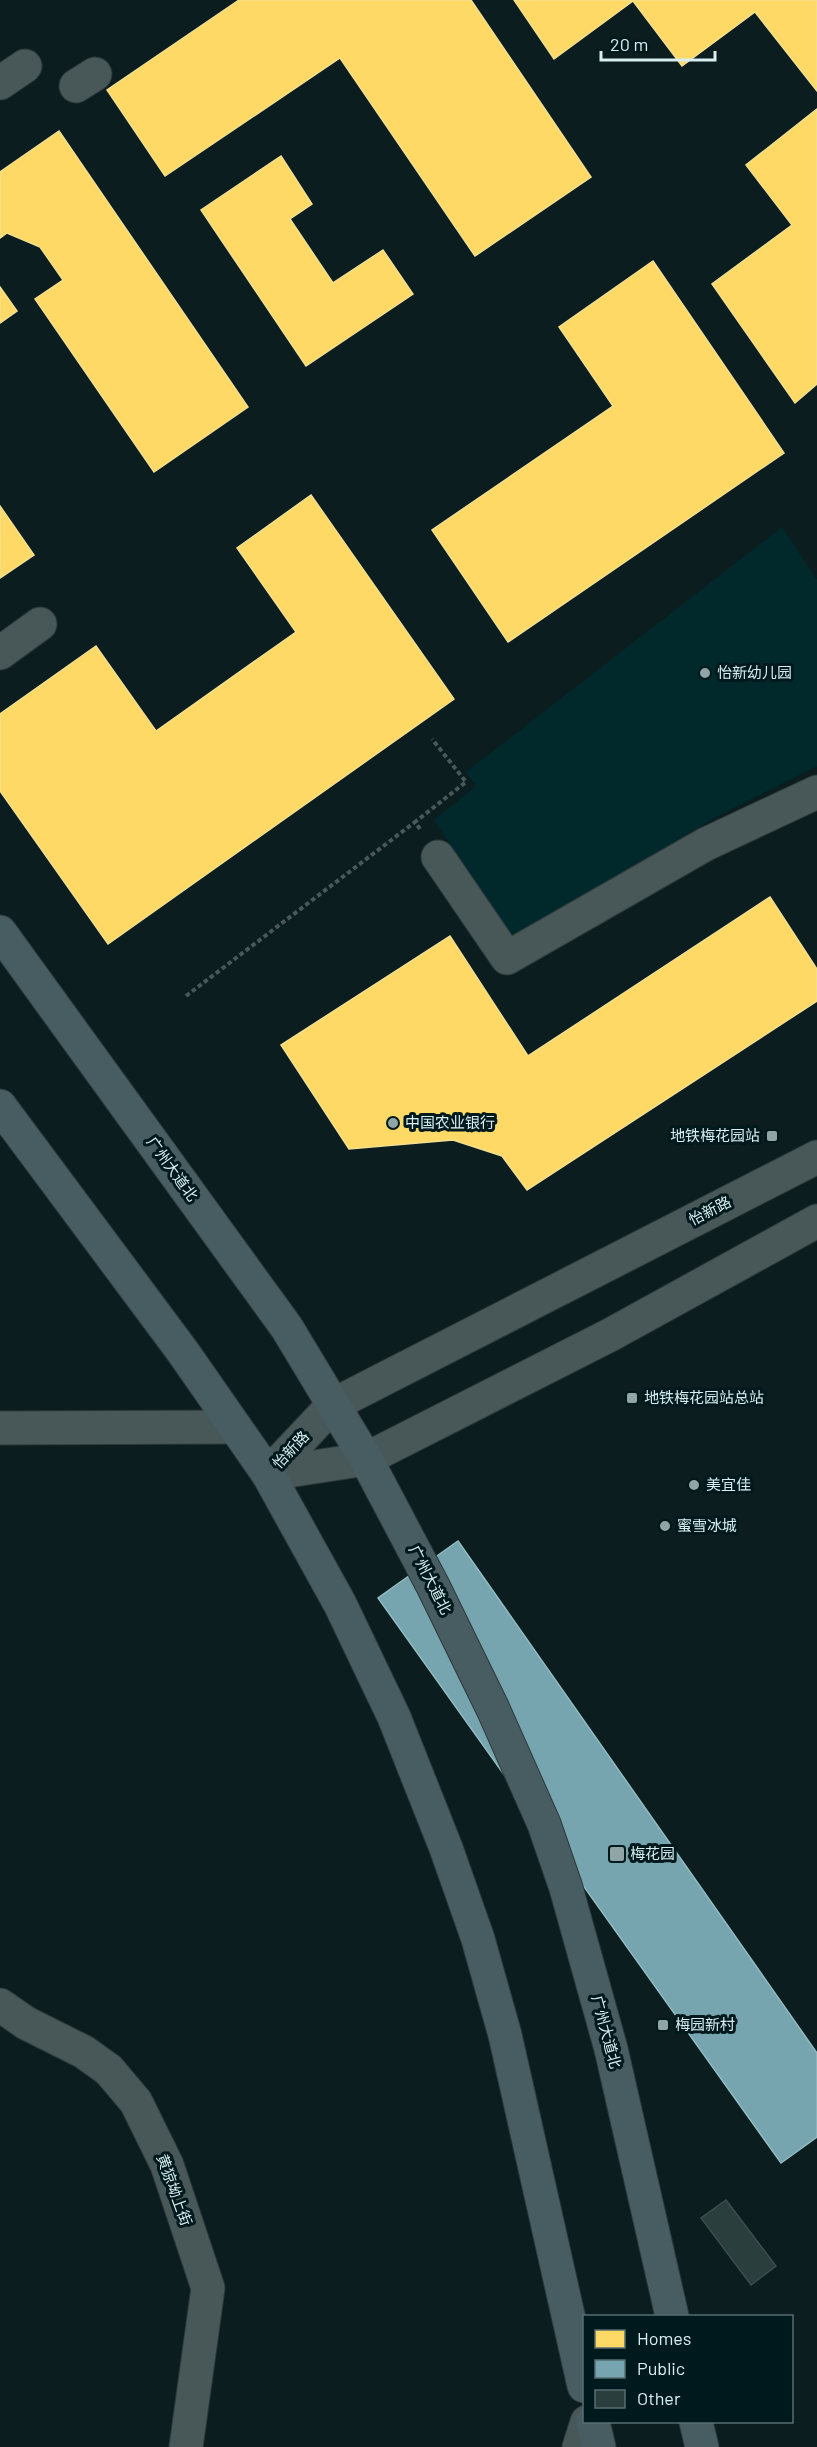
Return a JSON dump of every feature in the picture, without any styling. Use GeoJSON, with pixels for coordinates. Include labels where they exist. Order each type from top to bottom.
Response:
{"type":"FeatureCollection","features":[{"type":"Feature","properties":{"kind":"highway","name":"广州大道北"},"geometry":{"type":"LineString","coordinates":[[0,932],[287,1328],[366,1459],[433,1586],[493,1709],[556,1856],[611,2049],[672,2315]]}},
{"type":"Feature","properties":{"kind":"highway"},"geometry":{"type":"LineString","coordinates":[[0,1106],[183,1352],[268,1474],[340,1604],[394,1717],[446,1848],[474,1928],[505,2035],[583,2377]]}},
{"type":"Feature","properties":{"kind":"highway"},"geometry":{"type":"LineString","coordinates":[[593,2423],[598,2447]]}},
{"type":"Feature","properties":{"kind":"highway"},"geometry":{"type":"LineString","coordinates":[[696,2423],[702,2447]]}},
{"type":"Feature","properties":{"kind":"street"},"geometry":{"type":"LineString","coordinates":[[0,653],[40,624]]}},
{"type":"Feature","properties":{"kind":"street"},"geometry":{"type":"LineString","coordinates":[[438,857],[507,958],[706,843],[817,792]]}},
{"type":"Feature","properties":{"kind":"street","name":"怡新路"},"geometry":{"type":"LineString","coordinates":[[268,1474],[333,1405],[817,1157]]}},
{"type":"Feature","properties":{"kind":"street","name":"怡新路"},"geometry":{"type":"LineString","coordinates":[[268,1474],[366,1459],[610,1335],[817,1221]]}},
{"type":"Feature","properties":{"kind":"street"},"geometry":{"type":"LineString","coordinates":[[0,1428],[236,1427]]}},
{"type":"Feature","properties":{"kind":"street","name":"黄猄坳上街"},"geometry":{"type":"LineString","coordinates":[[0,2005],[26,2024],[84,2052],[109,2070],[136,2102],[167,2165],[208,2288],[186,2447]]}},
{"type":"Feature","properties":{"kind":"street"},"geometry":{"type":"LineString","coordinates":[[579,2447],[586,2423]]}},
{"type":"Feature","properties":{"kind":"path"},"geometry":{"type":"LineString","coordinates":[[186,996],[466,782],[432,738]]}},
{"type":"Feature","properties":{"kind":"path"},"geometry":{"type":"LineString","coordinates":[[415,822],[438,857]]}},
{"type":"Feature","properties":{"kind":"shaded area","name":"怡新幼儿园"},"geometry":{"type":"Polygon","coordinates":[[[782,527],[817,580],[817,766],[718,816],[512,939],[434,820],[476,786],[466,772],[782,527]]]}},
{"type":"Feature","properties":{"kind":"building: Homes"},"geometry":{"type":"Polygon","coordinates":[[[239,0],[471,0],[591,177],[475,256],[340,58],[165,176],[107,90],[239,0]]]}},
{"type":"Feature","properties":{"kind":"building: Homes"},"geometry":{"type":"Polygon","coordinates":[[[514,0],[817,0],[817,91],[755,12],[682,66],[633,1],[554,59],[514,0]]]}},
{"type":"Feature","properties":{"kind":"building: Homes"},"geometry":{"type":"Polygon","coordinates":[[[817,109],[817,384],[795,403],[712,284],[792,225],[746,165],[817,109]]]}},
{"type":"Feature","properties":{"kind":"building: Homes"},"geometry":{"type":"Polygon","coordinates":[[[59,131],[248,407],[154,472],[35,299],[63,280],[40,247],[7,233],[0,238],[0,172],[59,131]]]}},
{"type":"Feature","properties":{"kind":"building: Homes"},"geometry":{"type":"Polygon","coordinates":[[[281,156],[312,204],[290,219],[333,283],[383,250],[413,294],[306,366],[201,210],[281,156]]]}},
{"type":"Feature","properties":{"kind":"building: Homes"},"geometry":{"type":"Polygon","coordinates":[[[653,261],[784,453],[508,642],[432,530],[613,406],[559,327],[653,261]]]}},
{"type":"Feature","properties":{"kind":"building: Homes"},"geometry":{"type":"Polygon","coordinates":[[[0,287],[17,311],[0,323],[0,287]]]}},
{"type":"Feature","properties":{"kind":"building: Homes"},"geometry":{"type":"Polygon","coordinates":[[[311,495],[454,699],[108,944],[0,791],[0,714],[96,646],[156,731],[296,632],[237,548],[311,495]]]}},
{"type":"Feature","properties":{"kind":"building: Homes"},"geometry":{"type":"Polygon","coordinates":[[[0,506],[34,555],[0,578],[0,506]]]}},
{"type":"Feature","properties":{"kind":"building: Homes"},"geometry":{"type":"Polygon","coordinates":[[[770,897],[817,969],[817,1001],[527,1190],[502,1156],[453,1140],[349,1149],[281,1045],[450,936],[528,1056],[770,897]]]}},
{"type":"Feature","properties":{"kind":"building: Public","name":"梅花园"},"geometry":{"type":"Polygon","coordinates":[[[458,1541],[817,2053],[817,2137],[781,2163],[378,1598],[458,1541]]]}},
{"type":"Feature","properties":{"kind":"building: Other"},"geometry":{"type":"Polygon","coordinates":[[[726,2200],[776,2266],[751,2285],[701,2218],[726,2200]]]}},
{"type":"Feature","properties":{"kind":"place","name":"怡新幼儿园"},"geometry":{"type":"Point","coordinates":[705,673]}},
{"type":"Feature","properties":{"kind":"place","name":"中国农业银行"},"geometry":{"type":"Point","coordinates":[393,1123]}},
{"type":"Feature","properties":{"kind":"place","name":"地铁梅花园站"},"geometry":{"type":"Point","coordinates":[772,1136]}},
{"type":"Feature","properties":{"kind":"place","name":"地铁梅花园站总站"},"geometry":{"type":"Point","coordinates":[632,1398]}},
{"type":"Feature","properties":{"kind":"place","name":"美宜佳"},"geometry":{"type":"Point","coordinates":[694,1485]}},
{"type":"Feature","properties":{"kind":"place","name":"蜜雪冰城"},"geometry":{"type":"Point","coordinates":[665,1526]}},
{"type":"Feature","properties":{"kind":"place","name":"梅花园"},"geometry":{"type":"Point","coordinates":[617,1854]}},
{"type":"Feature","properties":{"kind":"place","name":"梅园新村"},"geometry":{"type":"Point","coordinates":[663,2025]}}]}
